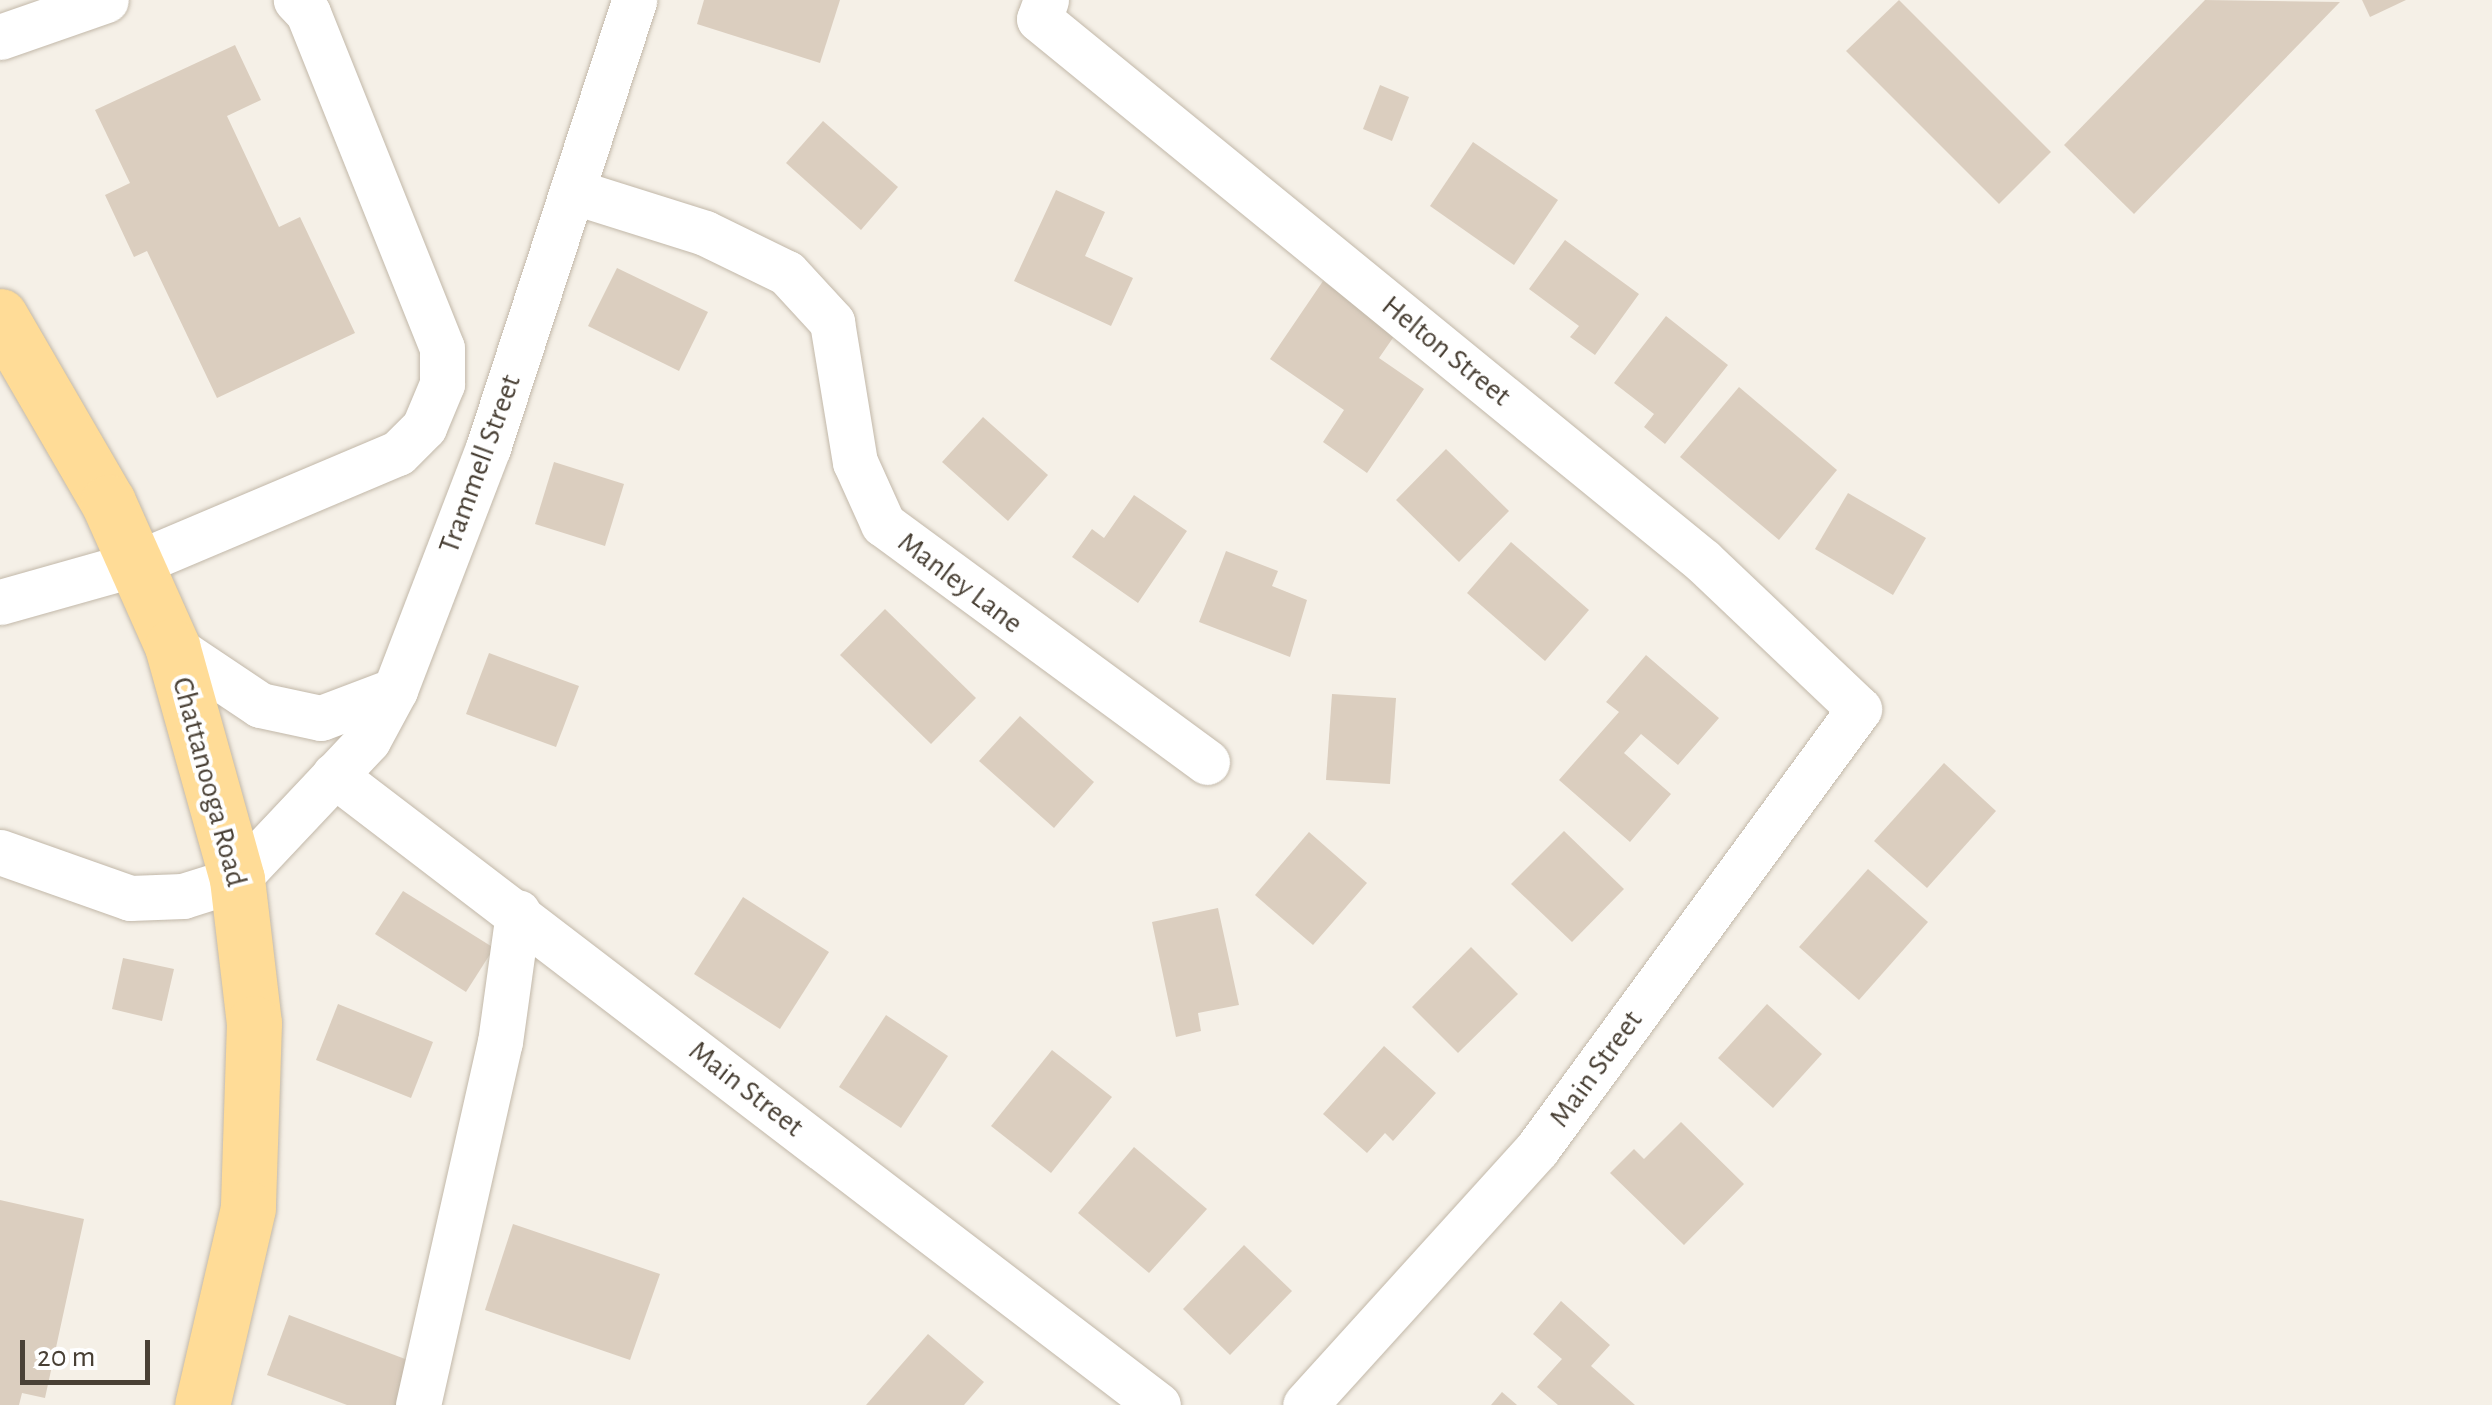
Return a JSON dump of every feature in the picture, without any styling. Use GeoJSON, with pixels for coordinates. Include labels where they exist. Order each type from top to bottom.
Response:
{"type":"FeatureCollection","features":[{"type":"Feature","properties":{"kind":"main road","name":"Chattanooga Road"},"geometry":{"type":"LineString","coordinates":[[0,316],[108,502],[172,646],[237,879],[254,1023],[248,1208],[202,1405]]}},
{"type":"Feature","properties":{"kind":"street"},"geometry":{"type":"LineString","coordinates":[[0,37],[106,0]]}},
{"type":"Feature","properties":{"kind":"street"},"geometry":{"type":"LineString","coordinates":[[0,602],[135,564],[398,453],[424,427],[442,384],[442,348],[308,13],[296,0]]}},
{"type":"Feature","properties":{"kind":"street","name":"Trammell Street"},"geometry":{"type":"LineString","coordinates":[[237,879],[368,740],[396,690],[488,448],[634,0]]}},
{"type":"Feature","properties":{"kind":"street","name":"Helton Street"},"geometry":{"type":"LineString","coordinates":[[1046,0],[1039,19],[1703,560],[1858,710]]}},
{"type":"Feature","properties":{"kind":"street","name":"Manley Lane"},"geometry":{"type":"LineString","coordinates":[[572,191],[705,233],[787,273],[832,322],[855,462],[884,524],[1208,762]]}},
{"type":"Feature","properties":{"kind":"street"},"geometry":{"type":"LineString","coordinates":[[172,646],[260,705],[322,718],[396,690]]}},
{"type":"Feature","properties":{"kind":"street","name":"Main Street"},"geometry":{"type":"LineString","coordinates":[[1305,1405],[1537,1149],[1858,710]]}},
{"type":"Feature","properties":{"kind":"street","name":"Main Street"},"geometry":{"type":"LineString","coordinates":[[334,775],[1158,1405]]}},
{"type":"Feature","properties":{"kind":"street"},"geometry":{"type":"LineString","coordinates":[[0,852],[130,898],[183,896],[237,879]]}},
{"type":"Feature","properties":{"kind":"street"},"geometry":{"type":"LineString","coordinates":[[418,1405],[500,1042],[518,912]]}},
{"type":"Feature","properties":{"kind":"building"},"geometry":{"type":"Polygon","coordinates":[[[704,0],[840,0],[820,63],[697,24],[704,0]]]}},
{"type":"Feature","properties":{"kind":"building"},"geometry":{"type":"Polygon","coordinates":[[[1899,0],[2051,152],[1999,204],[1846,51],[1899,0]]]}},
{"type":"Feature","properties":{"kind":"building"},"geometry":{"type":"Polygon","coordinates":[[[2205,0],[2340,2],[2134,214],[2064,145],[2205,0]]]}},
{"type":"Feature","properties":{"kind":"building"},"geometry":{"type":"Polygon","coordinates":[[[2362,0],[2406,0],[2370,17],[2362,0]]]}},
{"type":"Feature","properties":{"kind":"building"},"geometry":{"type":"Polygon","coordinates":[[[235,45],[261,100],[227,116],[279,227],[300,217],[355,333],[217,398],[147,251],[134,257],[105,195],[130,183],[95,110],[235,45]]]}},
{"type":"Feature","properties":{"kind":"building"},"geometry":{"type":"Polygon","coordinates":[[[1380,85],[1409,97],[1392,141],[1363,129],[1380,85]]]}},
{"type":"Feature","properties":{"kind":"building"},"geometry":{"type":"Polygon","coordinates":[[[823,121],[898,187],[861,230],[786,163],[823,121]]]}},
{"type":"Feature","properties":{"kind":"building"},"geometry":{"type":"Polygon","coordinates":[[[1473,142],[1558,200],[1514,265],[1430,206],[1473,142]]]}},
{"type":"Feature","properties":{"kind":"building"},"geometry":{"type":"Polygon","coordinates":[[[1056,190],[1105,212],[1085,256],[1133,278],[1111,326],[1014,281],[1056,190]]]}},
{"type":"Feature","properties":{"kind":"building"},"geometry":{"type":"Polygon","coordinates":[[[1565,240],[1639,294],[1595,355],[1570,337],[1579,326],[1529,289],[1565,240]]]}},
{"type":"Feature","properties":{"kind":"building"},"geometry":{"type":"Polygon","coordinates":[[[617,268],[708,312],[679,371],[588,326],[617,268]]]}},
{"type":"Feature","properties":{"kind":"building"},"geometry":{"type":"Polygon","coordinates":[[[1323,281],[1397,332],[1379,358],[1424,389],[1367,473],[1323,442],[1344,410],[1270,359],[1323,281]]]}},
{"type":"Feature","properties":{"kind":"building"},"geometry":{"type":"Polygon","coordinates":[[[1666,316],[1728,365],[1665,444],[1644,427],[1654,414],[1614,383],[1666,316]]]}},
{"type":"Feature","properties":{"kind":"building"},"geometry":{"type":"Polygon","coordinates":[[[1739,387],[1837,470],[1779,540],[1680,457],[1739,387]]]}},
{"type":"Feature","properties":{"kind":"building"},"geometry":{"type":"Polygon","coordinates":[[[983,417],[1048,475],[1008,521],[942,462],[983,417]]]}},
{"type":"Feature","properties":{"kind":"building"},"geometry":{"type":"Polygon","coordinates":[[[1446,449],[1509,511],[1459,562],[1396,500],[1446,449]]]}},
{"type":"Feature","properties":{"kind":"building"},"geometry":{"type":"Polygon","coordinates":[[[554,462],[624,484],[605,546],[535,524],[554,462]]]}},
{"type":"Feature","properties":{"kind":"building"},"geometry":{"type":"Polygon","coordinates":[[[1848,493],[1926,538],[1893,595],[1815,549],[1848,493]]]}},
{"type":"Feature","properties":{"kind":"building"},"geometry":{"type":"Polygon","coordinates":[[[1134,495],[1187,531],[1138,603],[1072,557],[1092,529],[1104,538],[1134,495]]]}},
{"type":"Feature","properties":{"kind":"building"},"geometry":{"type":"Polygon","coordinates":[[[1511,542],[1589,610],[1545,661],[1467,593],[1511,542]]]}},
{"type":"Feature","properties":{"kind":"building"},"geometry":{"type":"Polygon","coordinates":[[[1226,551],[1278,571],[1272,586],[1307,600],[1290,657],[1199,622],[1226,551]]]}},
{"type":"Feature","properties":{"kind":"building"},"geometry":{"type":"Polygon","coordinates":[[[885,609],[976,698],[931,744],[840,655],[885,609]]]}},
{"type":"Feature","properties":{"kind":"building"},"geometry":{"type":"Polygon","coordinates":[[[489,653],[579,686],[556,747],[466,714],[489,653]]]}},
{"type":"Feature","properties":{"kind":"building"},"geometry":{"type":"Polygon","coordinates":[[[1646,655],[1719,718],[1678,765],[1641,734],[1624,753],[1671,794],[1630,842],[1559,780],[1619,712],[1606,702],[1646,655]]]}},
{"type":"Feature","properties":{"kind":"building"},"geometry":{"type":"Polygon","coordinates":[[[1332,694],[1396,698],[1390,784],[1326,780],[1332,694]]]}},
{"type":"Feature","properties":{"kind":"building"},"geometry":{"type":"Polygon","coordinates":[[[1020,716],[1094,782],[1054,828],[979,761],[1020,716]]]}},
{"type":"Feature","properties":{"kind":"building"},"geometry":{"type":"Polygon","coordinates":[[[1944,763],[1996,811],[1927,888],[1874,841],[1944,763]]]}},
{"type":"Feature","properties":{"kind":"building"},"geometry":{"type":"Polygon","coordinates":[[[1564,831],[1624,889],[1572,942],[1511,884],[1564,831]]]}},
{"type":"Feature","properties":{"kind":"building"},"geometry":{"type":"Polygon","coordinates":[[[1309,832],[1367,883],[1313,945],[1255,895],[1309,832]]]}},
{"type":"Feature","properties":{"kind":"building"},"geometry":{"type":"Polygon","coordinates":[[[1868,869],[1928,922],[1859,1000],[1799,947],[1868,869]]]}},
{"type":"Feature","properties":{"kind":"building"},"geometry":{"type":"Polygon","coordinates":[[[403,891],[494,948],[466,992],[375,934],[403,891]]]}},
{"type":"Feature","properties":{"kind":"building"},"geometry":{"type":"Polygon","coordinates":[[[743,897],[829,952],[780,1029],[694,974],[743,897]]]}},
{"type":"Feature","properties":{"kind":"building"},"geometry":{"type":"Polygon","coordinates":[[[1218,908],[1239,1005],[1198,1013],[1201,1031],[1176,1037],[1152,922],[1218,908]]]}},
{"type":"Feature","properties":{"kind":"building"},"geometry":{"type":"Polygon","coordinates":[[[1471,947],[1518,994],[1458,1053],[1412,1007],[1471,947]]]}},
{"type":"Feature","properties":{"kind":"building"},"geometry":{"type":"Polygon","coordinates":[[[123,958],[174,969],[162,1021],[112,1009],[123,958]]]}},
{"type":"Feature","properties":{"kind":"building"},"geometry":{"type":"Polygon","coordinates":[[[338,1004],[433,1042],[411,1098],[316,1060],[338,1004]]]}},
{"type":"Feature","properties":{"kind":"building"},"geometry":{"type":"Polygon","coordinates":[[[1767,1004],[1822,1054],[1773,1108],[1718,1058],[1767,1004]]]}},
{"type":"Feature","properties":{"kind":"building"},"geometry":{"type":"Polygon","coordinates":[[[886,1015],[948,1056],[901,1128],[839,1087],[886,1015]]]}},
{"type":"Feature","properties":{"kind":"building"},"geometry":{"type":"Polygon","coordinates":[[[1384,1046],[1436,1093],[1393,1141],[1385,1133],[1367,1153],[1323,1114],[1384,1046]]]}},
{"type":"Feature","properties":{"kind":"building"},"geometry":{"type":"Polygon","coordinates":[[[1052,1050],[1112,1097],[1051,1173],[991,1126],[1052,1050]]]}},
{"type":"Feature","properties":{"kind":"building"},"geometry":{"type":"Polygon","coordinates":[[[1681,1122],[1744,1184],[1684,1245],[1610,1173],[1634,1149],[1644,1159],[1681,1122]]]}},
{"type":"Feature","properties":{"kind":"building"},"geometry":{"type":"Polygon","coordinates":[[[1134,1147],[1207,1209],[1149,1273],[1078,1213],[1134,1147]]]}},
{"type":"Feature","properties":{"kind":"building"},"geometry":{"type":"Polygon","coordinates":[[[0,1200],[84,1219],[45,1398],[22,1393],[19,1405],[0,1405],[0,1200]]]}},
{"type":"Feature","properties":{"kind":"building"},"geometry":{"type":"Polygon","coordinates":[[[513,1224],[660,1274],[630,1360],[485,1310],[513,1224]]]}},
{"type":"Feature","properties":{"kind":"building"},"geometry":{"type":"Polygon","coordinates":[[[1244,1245],[1292,1291],[1230,1355],[1183,1309],[1244,1245]]]}},
{"type":"Feature","properties":{"kind":"building"},"geometry":{"type":"Polygon","coordinates":[[[1561,1301],[1610,1345],[1591,1366],[1635,1405],[1558,1405],[1537,1387],[1562,1359],[1533,1334],[1561,1301]]]}},
{"type":"Feature","properties":{"kind":"building"},"geometry":{"type":"Polygon","coordinates":[[[289,1315],[413,1362],[397,1405],[347,1405],[267,1375],[289,1315]]]}},
{"type":"Feature","properties":{"kind":"building"},"geometry":{"type":"Polygon","coordinates":[[[928,1334],[984,1382],[964,1405],[866,1405],[928,1334]]]}},
{"type":"Feature","properties":{"kind":"building"},"geometry":{"type":"Polygon","coordinates":[[[1502,1392],[1517,1405],[1491,1405],[1502,1392]]]}}]}
